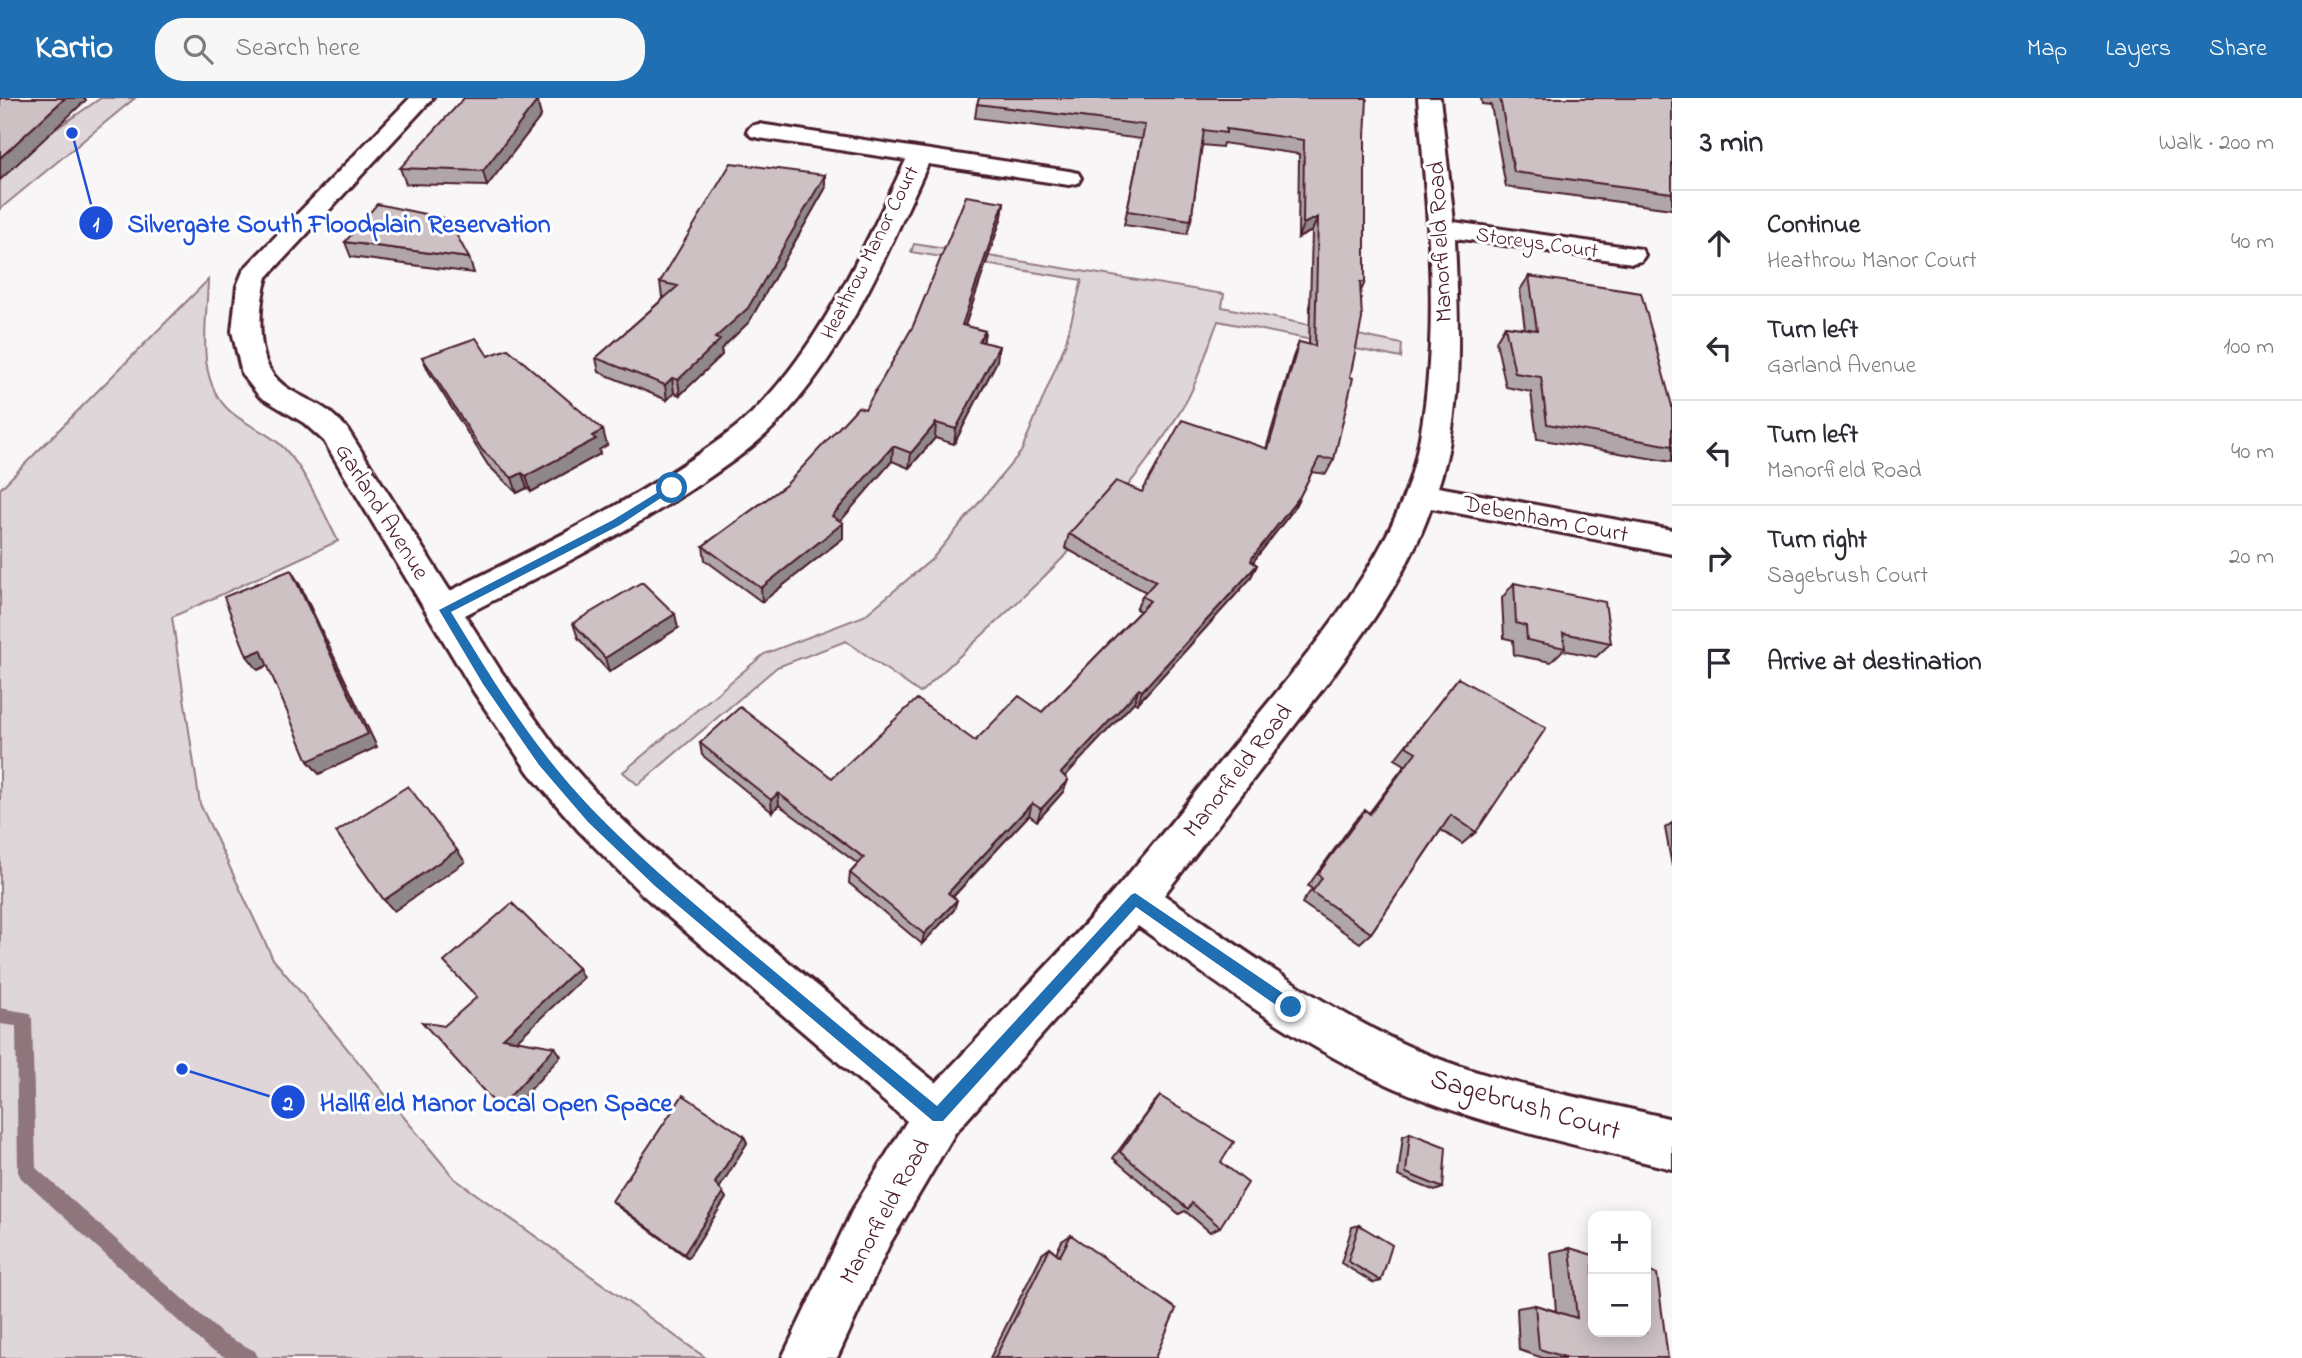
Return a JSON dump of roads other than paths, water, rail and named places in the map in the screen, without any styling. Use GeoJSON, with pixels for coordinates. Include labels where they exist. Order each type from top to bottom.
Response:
{"type":"FeatureCollection","features":[{"type":"Feature","properties":{"kind":"street","name":"Garland Avenue"},"geometry":{"type":"LineString","coordinates":[[422,98],[254,275],[246,293],[248,348],[254,368],[264,384],[317,418],[335,434],[487,681],[543,761],[593,818],[659,882],[938,1116]]}},
{"type":"Feature","properties":{"kind":"street","name":"Manorfield Road"},"geometry":{"type":"LineString","coordinates":[[809,1358],[871,1227],[938,1116],[1135,899],[1324,660],[1379,579],[1406,532],[1432,458],[1441,386],[1444,314],[1442,228],[1429,98]]}},
{"type":"Feature","properties":{"kind":"street","name":"Heathrow Manor Court"},"geometry":{"type":"LineString","coordinates":[[759,131],[1069,178]]}},
{"type":"Feature","properties":{"kind":"street","name":"Heathrow Manor Court"},"geometry":{"type":"LineString","coordinates":[[444,610],[617,522],[719,455],[770,413],[835,325],[869,262],[920,155]]}},
{"type":"Feature","properties":{"kind":"street","name":"Storeys Court"},"geometry":{"type":"LineString","coordinates":[[1442,228],[1632,255]]}},
{"type":"Feature","properties":{"kind":"street","name":"Debenham Court"},"geometry":{"type":"LineString","coordinates":[[1421,495],[1672,542]]}},
{"type":"Feature","properties":{"kind":"street","name":"Sagebrush Court"},"geometry":{"type":"LineString","coordinates":[[1135,899],[1291,1007],[1379,1056],[1455,1088],[1672,1144]]}},
{"type":"Feature","properties":{"kind":"waterway"},"geometry":{"type":"LineString","coordinates":[[0,1016],[24,1019],[27,1172],[215,1341],[248,1358]]}},
{"type":"Feature","properties":{"kind":"place","name":"Silvergate South Floodplain Reservation"},"geometry":{"type":"Point","coordinates":[72,133]}},
{"type":"Feature","properties":{"kind":"place","name":"Hallfield Manor Local Open Space"},"geometry":{"type":"Point","coordinates":[182,1069]}}]}
